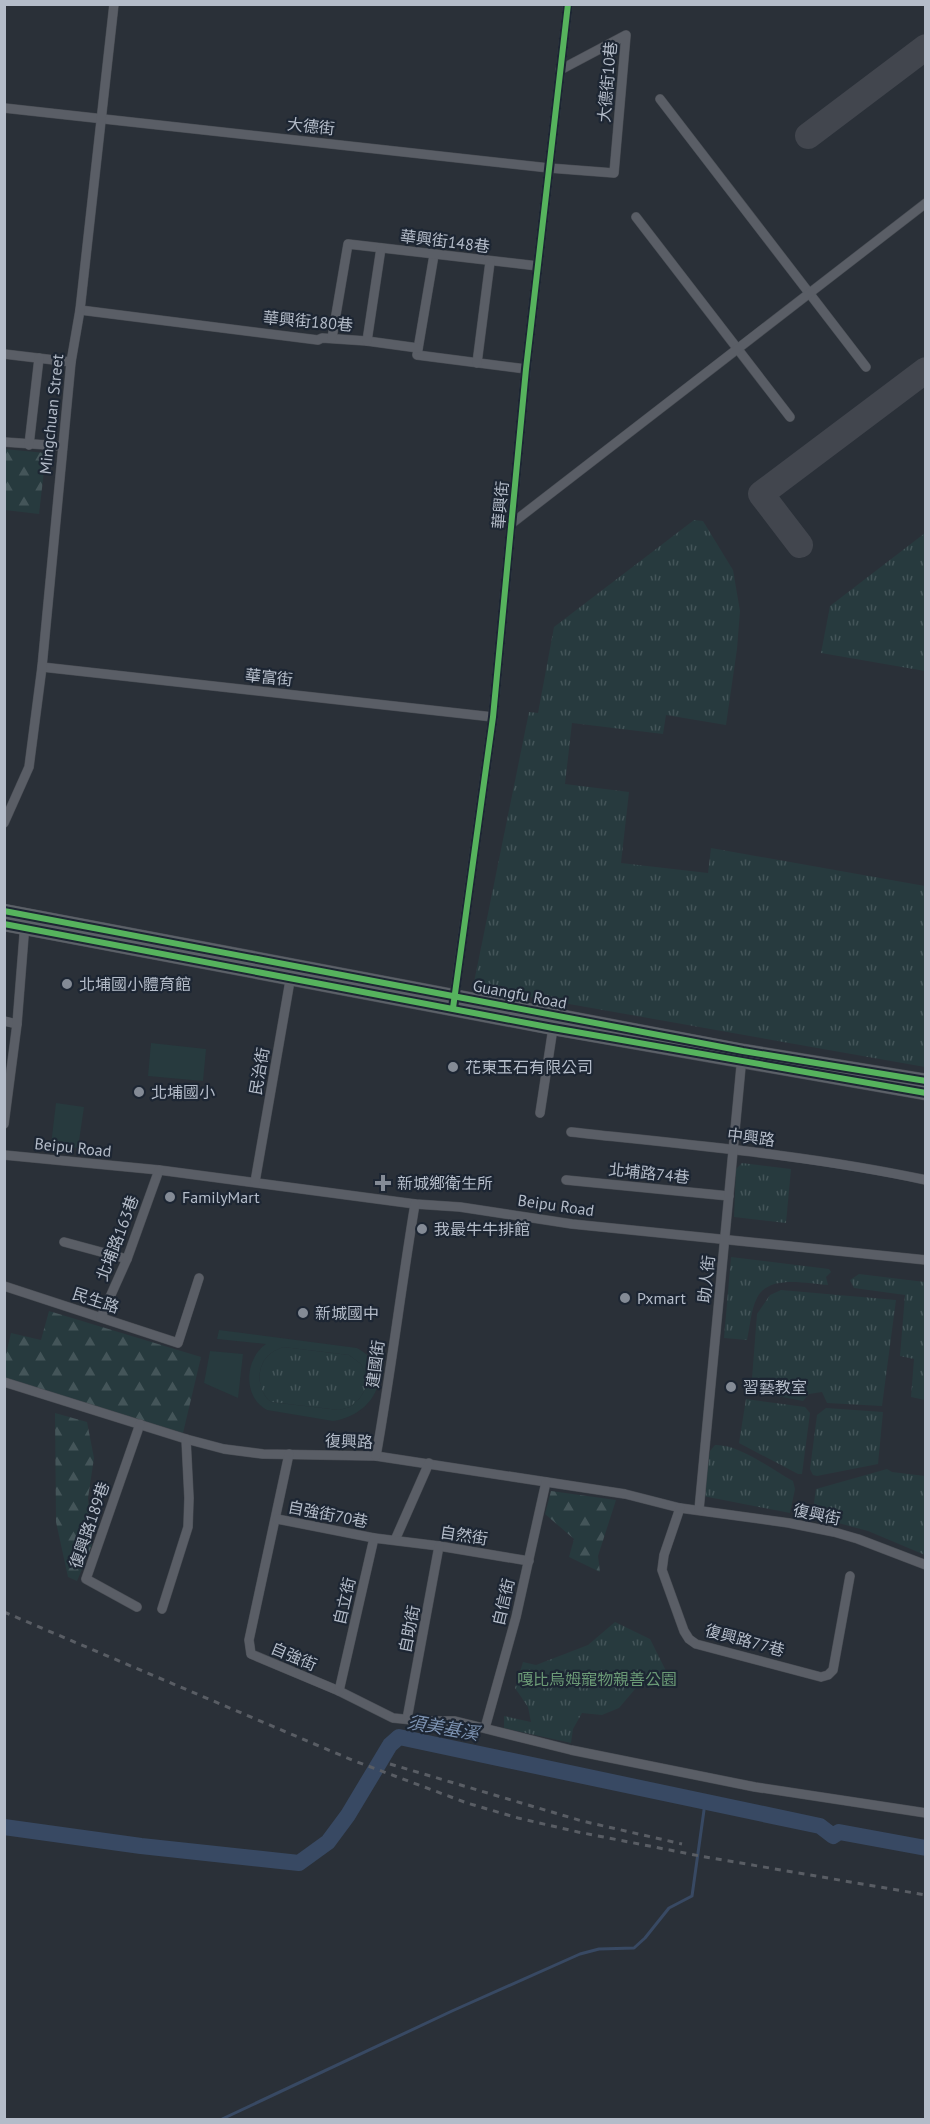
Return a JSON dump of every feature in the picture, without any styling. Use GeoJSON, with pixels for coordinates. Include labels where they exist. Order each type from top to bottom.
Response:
{"type":"FeatureCollection","features":[{"type":"Feature","properties":{"kind":"main road","name":"Guangfu Road"},"geometry":{"type":"LineString","coordinates":[[4,911],[25,921],[290,978],[454,1002],[926,1093]]}},
{"type":"Feature","properties":{"kind":"main road","name":"Guangfu Road"},"geometry":{"type":"LineString","coordinates":[[4,924],[25,921],[294,964],[554,1028],[926,1081]]}},
{"type":"Feature","properties":{"kind":"street","name":"Mingchuan Street"},"geometry":{"type":"LineString","coordinates":[[4,823],[29,767],[42,667],[71,363],[80,310],[103,118],[114,4]]}},
{"type":"Feature","properties":{"kind":"street","name":"華興街"},"geometry":{"type":"LineString","coordinates":[[454,1002],[493,717],[526,369],[568,4]]}},
{"type":"Feature","properties":{"kind":"street","name":"大德街10巷"},"geometry":{"type":"LineString","coordinates":[[560,70],[626,35],[614,172]]}},
{"type":"Feature","properties":{"kind":"street"},"geometry":{"type":"LineString","coordinates":[[660,99],[866,367]]}},
{"type":"Feature","properties":{"kind":"street","name":"大德街"},"geometry":{"type":"LineString","coordinates":[[4,108],[549,168],[614,172]]}},
{"type":"Feature","properties":{"kind":"street"},"geometry":{"type":"LineString","coordinates":[[511,524],[926,202]]}},
{"type":"Feature","properties":{"kind":"street"},"geometry":{"type":"LineString","coordinates":[[636,217],[790,417]]}},
{"type":"Feature","properties":{"kind":"street","name":"華興街148巷"},"geometry":{"type":"LineString","coordinates":[[332,338],[348,244],[538,266]]}},
{"type":"Feature","properties":{"kind":"street"},"geometry":{"type":"LineString","coordinates":[[367,341],[381,248]]}},
{"type":"Feature","properties":{"kind":"street"},"geometry":{"type":"LineString","coordinates":[[418,348],[434,255]]}},
{"type":"Feature","properties":{"kind":"street"},"geometry":{"type":"LineString","coordinates":[[477,363],[490,262]]}},
{"type":"Feature","properties":{"kind":"street","name":"華興街180巷"},"geometry":{"type":"LineString","coordinates":[[80,310],[318,340],[332,338],[367,341],[418,348],[417,355],[526,369]]}},
{"type":"Feature","properties":{"kind":"street"},"geometry":{"type":"LineString","coordinates":[[4,354],[71,363]]}},
{"type":"Feature","properties":{"kind":"street"},"geometry":{"type":"LineString","coordinates":[[29,445],[39,358]]}},
{"type":"Feature","properties":{"kind":"street"},"geometry":{"type":"LineString","coordinates":[[4,442],[62,446]]}},
{"type":"Feature","properties":{"kind":"street","name":"華富街"},"geometry":{"type":"LineString","coordinates":[[42,667],[493,717]]}},
{"type":"Feature","properties":{"kind":"street"},"geometry":{"type":"LineString","coordinates":[[4,1124],[17,1024],[25,921]]}},
{"type":"Feature","properties":{"kind":"street","name":"民治街"},"geometry":{"type":"LineString","coordinates":[[255,1182],[294,964]]}},
{"type":"Feature","properties":{"kind":"street"},"geometry":{"type":"LineString","coordinates":[[4,1021],[17,1024]]}},
{"type":"Feature","properties":{"kind":"street"},"geometry":{"type":"LineString","coordinates":[[540,1113],[554,1028]]}},
{"type":"Feature","properties":{"kind":"street","name":"助人街"},"geometry":{"type":"LineString","coordinates":[[699,1510],[742,1056]]}},
{"type":"Feature","properties":{"kind":"street","name":"中興路"},"geometry":{"type":"LineString","coordinates":[[571,1132],[882,1170],[926,1180]]}},
{"type":"Feature","properties":{"kind":"street","name":"Beipu Road"},"geometry":{"type":"LineString","coordinates":[[4,1155],[159,1170],[415,1204],[460,1207],[572,1224],[926,1260]]}},
{"type":"Feature","properties":{"kind":"street","name":"北埔路163巷"},"geometry":{"type":"LineString","coordinates":[[101,1317],[127,1259],[159,1170]]}},
{"type":"Feature","properties":{"kind":"street","name":"北埔路74巷"},"geometry":{"type":"LineString","coordinates":[[566,1180],[729,1196]]}},
{"type":"Feature","properties":{"kind":"street","name":"建國街"},"geometry":{"type":"LineString","coordinates":[[376,1456],[415,1204]]}},
{"type":"Feature","properties":{"kind":"street"},"geometry":{"type":"LineString","coordinates":[[64,1242],[127,1259]]}},
{"type":"Feature","properties":{"kind":"street","name":"民生路"},"geometry":{"type":"LineString","coordinates":[[4,1286],[178,1343],[199,1278]]}},
{"type":"Feature","properties":{"kind":"street","name":"復興路"},"geometry":{"type":"LineString","coordinates":[[4,1382],[224,1449],[254,1453],[376,1456],[625,1494],[680,1508],[699,1510]]}},
{"type":"Feature","properties":{"kind":"street","name":"復興路189巷"},"geometry":{"type":"LineString","coordinates":[[137,1607],[86,1579],[140,1425]]}},
{"type":"Feature","properties":{"kind":"street"},"geometry":{"type":"LineString","coordinates":[[162,1609],[188,1527],[186,1439]]}},
{"type":"Feature","properties":{"kind":"street","name":"自強街"},"geometry":{"type":"LineString","coordinates":[[289,1454],[277,1520],[249,1640],[251,1654],[339,1691],[393,1718],[455,1721],[571,1750],[755,1787],[926,1813]]}},
{"type":"Feature","properties":{"kind":"street"},"geometry":{"type":"LineString","coordinates":[[374,1538],[395,1540],[429,1463]]}},
{"type":"Feature","properties":{"kind":"street","name":"自信街"},"geometry":{"type":"LineString","coordinates":[[485,1728],[516,1617],[546,1482]]}},
{"type":"Feature","properties":{"kind":"street","name":"復興路77巷"},"geometry":{"type":"LineString","coordinates":[[680,1508],[664,1556],[662,1570],[684,1631],[688,1639],[696,1644],[821,1677],[828,1675],[833,1670],[850,1576]]}},
{"type":"Feature","properties":{"kind":"street","name":"復興街"},"geometry":{"type":"LineString","coordinates":[[699,1510],[834,1532],[926,1565]]}},
{"type":"Feature","properties":{"kind":"street","name":"自強街70巷"},"geometry":{"type":"LineString","coordinates":[[277,1520],[374,1538]]}},
{"type":"Feature","properties":{"kind":"street","name":"自立街"},"geometry":{"type":"LineString","coordinates":[[339,1691],[374,1538]]}},
{"type":"Feature","properties":{"kind":"street","name":"自然街"},"geometry":{"type":"LineString","coordinates":[[395,1540],[529,1561]]}},
{"type":"Feature","properties":{"kind":"street","name":"自助街"},"geometry":{"type":"LineString","coordinates":[[407,1719],[440,1546]]}},
{"type":"Feature","properties":{"kind":"green space"},"geometry":{"type":"Polygon","coordinates":[[[4,449],[46,453],[39,514],[5,510],[4,449]]]}},
{"type":"Feature","properties":{"kind":"green space"},"geometry":{"type":"Polygon","coordinates":[[[694,520],[703,521],[733,570],[740,611],[726,725],[666,715],[663,734],[572,723],[565,784],[629,792],[621,863],[708,873],[711,848],[925,886],[925,1067],[473,987],[529,712],[538,713],[554,627],[694,520]]]}},
{"type":"Feature","properties":{"kind":"green space"},"geometry":{"type":"Polygon","coordinates":[[[925,533],[925,671],[821,653],[830,606],[925,533]]]}},
{"type":"Feature","properties":{"kind":"green space"},"geometry":{"type":"Polygon","coordinates":[[[151,1043],[206,1049],[203,1081],[148,1076],[151,1043]]]}},
{"type":"Feature","properties":{"kind":"green space"},"geometry":{"type":"Polygon","coordinates":[[[56,1103],[84,1107],[78,1148],[51,1145],[56,1103]]]}},
{"type":"Feature","properties":{"kind":"green space"},"geometry":{"type":"Polygon","coordinates":[[[742,1163],[791,1169],[786,1223],[734,1217],[736,1169],[742,1163]]]}},
{"type":"Feature","properties":{"kind":"green space"},"geometry":{"type":"Polygon","coordinates":[[[731,1257],[829,1269],[831,1272],[826,1277],[828,1285],[789,1282],[770,1286],[755,1302],[747,1340],[724,1338],[731,1257]]]}},
{"type":"Feature","properties":{"kind":"green space"},"geometry":{"type":"Polygon","coordinates":[[[859,1274],[925,1282],[925,1400],[911,1397],[914,1359],[900,1356],[905,1295],[854,1288],[850,1280],[859,1274]]]}},
{"type":"Feature","properties":{"kind":"green space"},"geometry":{"type":"Polygon","coordinates":[[[781,1290],[896,1300],[882,1406],[827,1403],[822,1392],[809,1394],[803,1401],[751,1391],[757,1314],[770,1295],[781,1290]]]}},
{"type":"Feature","properties":{"kind":"green space"},"geometry":{"type":"Polygon","coordinates":[[[49,1311],[201,1357],[183,1433],[5,1378],[5,1358],[11,1333],[41,1340],[49,1311]]]}},
{"type":"Feature","properties":{"kind":"green space"},"geometry":{"type":"Polygon","coordinates":[[[219,1330],[357,1348],[370,1358],[377,1368],[379,1380],[376,1391],[359,1411],[333,1421],[267,1410],[253,1396],[249,1377],[254,1358],[266,1344],[217,1339],[219,1330]],[[283,1347],[271,1353],[262,1365],[260,1378],[263,1392],[271,1402],[339,1410],[350,1407],[360,1398],[367,1386],[361,1364],[349,1355],[283,1347]]]}},
{"type":"Feature","properties":{"kind":"green space"},"geometry":{"type":"Polygon","coordinates":[[[283,1347],[349,1355],[361,1364],[367,1386],[360,1398],[350,1407],[339,1410],[271,1402],[263,1392],[260,1372],[265,1359],[283,1347]]]}},
{"type":"Feature","properties":{"kind":"green space"},"geometry":{"type":"Polygon","coordinates":[[[210,1351],[243,1354],[238,1398],[204,1383],[210,1351]]]}},
{"type":"Feature","properties":{"kind":"green space"},"geometry":{"type":"Polygon","coordinates":[[[746,1399],[805,1407],[810,1413],[802,1474],[739,1443],[746,1399]]]}},
{"type":"Feature","properties":{"kind":"green space"},"geometry":{"type":"Polygon","coordinates":[[[826,1408],[883,1412],[878,1464],[813,1475],[810,1469],[817,1415],[826,1408]]]}},
{"type":"Feature","properties":{"kind":"green space"},"geometry":{"type":"Polygon","coordinates":[[[55,1413],[87,1422],[94,1458],[88,1498],[92,1545],[77,1581],[68,1577],[56,1522],[55,1413]]]}},
{"type":"Feature","properties":{"kind":"green space"},"geometry":{"type":"Polygon","coordinates":[[[715,1445],[734,1449],[755,1458],[793,1481],[795,1489],[790,1513],[703,1496],[710,1451],[715,1445]]]}},
{"type":"Feature","properties":{"kind":"green space"},"geometry":{"type":"Polygon","coordinates":[[[887,1469],[892,1472],[925,1476],[925,1555],[868,1531],[812,1516],[816,1489],[887,1469]]]}},
{"type":"Feature","properties":{"kind":"green space"},"geometry":{"type":"Polygon","coordinates":[[[551,1491],[616,1500],[598,1556],[600,1572],[569,1557],[574,1539],[545,1514],[551,1491]]]}},
{"type":"Feature","properties":{"kind":"green space","name":"嘎比烏姆寵物親善公園"},"geometry":{"type":"Polygon","coordinates":[[[615,1622],[650,1639],[671,1681],[636,1688],[619,1708],[602,1715],[582,1713],[573,1729],[571,1743],[504,1728],[504,1716],[531,1722],[528,1707],[515,1688],[523,1662],[536,1665],[588,1645],[615,1622]]]}},
{"type":"Feature","properties":{"kind":"waterway","name":"須美基溪"},"geometry":{"type":"LineString","coordinates":[[4,1827],[141,1846],[299,1863],[328,1842],[348,1815],[390,1745],[399,1737],[820,1826],[833,1836],[839,1832],[926,1848]]}},
{"type":"Feature","properties":{"kind":"waterway"},"geometry":{"type":"LineString","coordinates":[[220,2120],[452,2011],[580,1954],[599,1949],[634,1948],[669,1908],[692,1896],[705,1803]]}},
{"type":"Feature","properties":{"kind":"taxiway"},"geometry":{"type":"LineString","coordinates":[[808,136],[926,47]]}},
{"type":"Feature","properties":{"kind":"taxiway"},"geometry":{"type":"LineString","coordinates":[[800,545],[761,494],[926,370]]}},
{"type":"Feature","properties":{"kind":"railway"},"geometry":{"type":"LineString","coordinates":[[4,1612],[352,1760],[467,1803],[578,1832],[700,1856],[926,1895]]}},
{"type":"Feature","properties":{"kind":"railway"},"geometry":{"type":"LineString","coordinates":[[390,1764],[582,1821],[682,1844]]}},
{"type":"Feature","properties":{"kind":"cycle path"},"geometry":{"type":"LineString","coordinates":[[453,1008],[493,717],[526,369],[568,4]]}},
{"type":"Feature","properties":{"kind":"cycle path"},"geometry":{"type":"LineString","coordinates":[[4,911],[743,1051],[926,1081]]}},
{"type":"Feature","properties":{"kind":"cycle path"},"geometry":{"type":"LineString","coordinates":[[4,924],[553,1028],[926,1093]]}},
{"type":"Feature","properties":{"kind":"place","name":"北埔國小體育館"},"geometry":{"type":"Point","coordinates":[67,984]}},
{"type":"Feature","properties":{"kind":"place","name":"花東玉石有限公司"},"geometry":{"type":"Point","coordinates":[453,1067]}},
{"type":"Feature","properties":{"kind":"place","name":"北埔國小"},"geometry":{"type":"Point","coordinates":[139,1092]}},
{"type":"Feature","properties":{"kind":"place","name":"新城鄉衛生所"},"geometry":{"type":"Point","coordinates":[383,1183]}},
{"type":"Feature","properties":{"kind":"place","name":"FamilyMart"},"geometry":{"type":"Point","coordinates":[170,1197]}},
{"type":"Feature","properties":{"kind":"place","name":"我最牛牛排館"},"geometry":{"type":"Point","coordinates":[422,1229]}},
{"type":"Feature","properties":{"kind":"place","name":"Pxmart"},"geometry":{"type":"Point","coordinates":[625,1298]}},
{"type":"Feature","properties":{"kind":"place","name":"新城國中"},"geometry":{"type":"Point","coordinates":[303,1313]}},
{"type":"Feature","properties":{"kind":"place","name":"習藝教室"},"geometry":{"type":"Point","coordinates":[731,1387]}}]}
